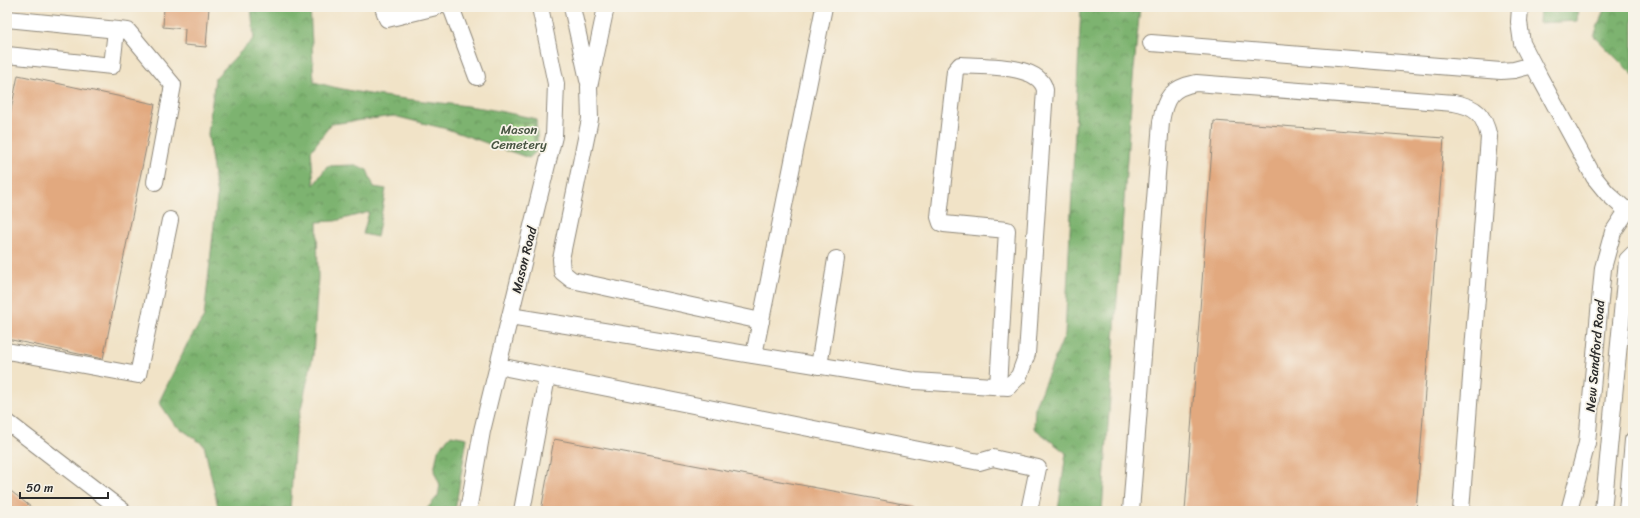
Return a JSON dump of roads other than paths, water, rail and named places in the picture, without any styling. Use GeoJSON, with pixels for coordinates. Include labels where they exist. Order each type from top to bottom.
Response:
{"type":"FeatureCollection","features":[{"type":"Feature","properties":{"kind":"street"},"geometry":{"type":"LineString","coordinates":[[384,7],[387,19],[436,7]]}},
{"type":"Feature","properties":{"kind":"street"},"geometry":{"type":"LineString","coordinates":[[451,7],[477,77]]}},
{"type":"Feature","properties":{"kind":"street","name":"Mason Road"},"geometry":{"type":"LineString","coordinates":[[468,511],[482,431],[554,136],[556,84],[540,7]]}},
{"type":"Feature","properties":{"kind":"street"},"geometry":{"type":"LineString","coordinates":[[572,7],[589,87],[590,119],[561,259],[562,272],[572,280],[761,321]]}},
{"type":"Feature","properties":{"kind":"street"},"geometry":{"type":"LineString","coordinates":[[589,87],[606,7]]}},
{"type":"Feature","properties":{"kind":"street"},"geometry":{"type":"LineString","coordinates":[[754,355],[824,7]]}},
{"type":"Feature","properties":{"kind":"street"},"geometry":{"type":"LineString","coordinates":[[1520,7],[1520,33],[1522,43],[1533,65],[1594,177],[1607,193],[1630,209]]}},
{"type":"Feature","properties":{"kind":"street"},"geometry":{"type":"LineString","coordinates":[[7,23],[128,31],[173,85],[155,182]]}},
{"type":"Feature","properties":{"kind":"street"},"geometry":{"type":"LineString","coordinates":[[7,55],[112,66],[116,30]]}},
{"type":"Feature","properties":{"kind":"street"},"geometry":{"type":"LineString","coordinates":[[1151,43],[1501,70],[1514,70],[1533,65]]}},
{"type":"Feature","properties":{"kind":"street"},"geometry":{"type":"LineString","coordinates":[[510,316],[915,381],[998,387],[1008,387],[1019,376],[1027,354],[1045,90],[1041,81],[1026,71],[1016,69],[960,65],[954,71],[939,217],[941,223],[944,224],[1007,230],[998,387]]}},
{"type":"Feature","properties":{"kind":"street"},"geometry":{"type":"LineString","coordinates":[[1131,511],[1163,106],[1171,93],[1183,86],[1196,83],[1454,103],[1468,105],[1478,112],[1486,124],[1489,137],[1461,511]]}},
{"type":"Feature","properties":{"kind":"street","name":"New Sandford Road"},"geometry":{"type":"LineString","coordinates":[[1569,511],[1587,443],[1603,268],[1613,232],[1630,209]]}},
{"type":"Feature","properties":{"kind":"street"},"geometry":{"type":"LineString","coordinates":[[7,351],[138,375],[170,220]]}},
{"type":"Feature","properties":{"kind":"street"},"geometry":{"type":"LineString","coordinates":[[1603,511],[1627,260],[1633,254]]}},
{"type":"Feature","properties":{"kind":"street"},"geometry":{"type":"LineString","coordinates":[[819,366],[836,259]]}},
{"type":"Feature","properties":{"kind":"street"},"geometry":{"type":"LineString","coordinates":[[498,366],[979,462],[993,458],[1038,468],[1029,511]]}},
{"type":"Feature","properties":{"kind":"street"},"geometry":{"type":"LineString","coordinates":[[522,511],[547,377]]}},
{"type":"Feature","properties":{"kind":"street"},"geometry":{"type":"LineString","coordinates":[[7,422],[123,511]]}},
{"type":"Feature","properties":{"kind":"street"},"geometry":{"type":"LineString","coordinates":[[1627,511],[1633,440]]}},
{"type":"Feature","properties":{"kind":"park label","name":"Mason Cemetery"},"geometry":{"type":"Point","coordinates":[519,136]}}]}
